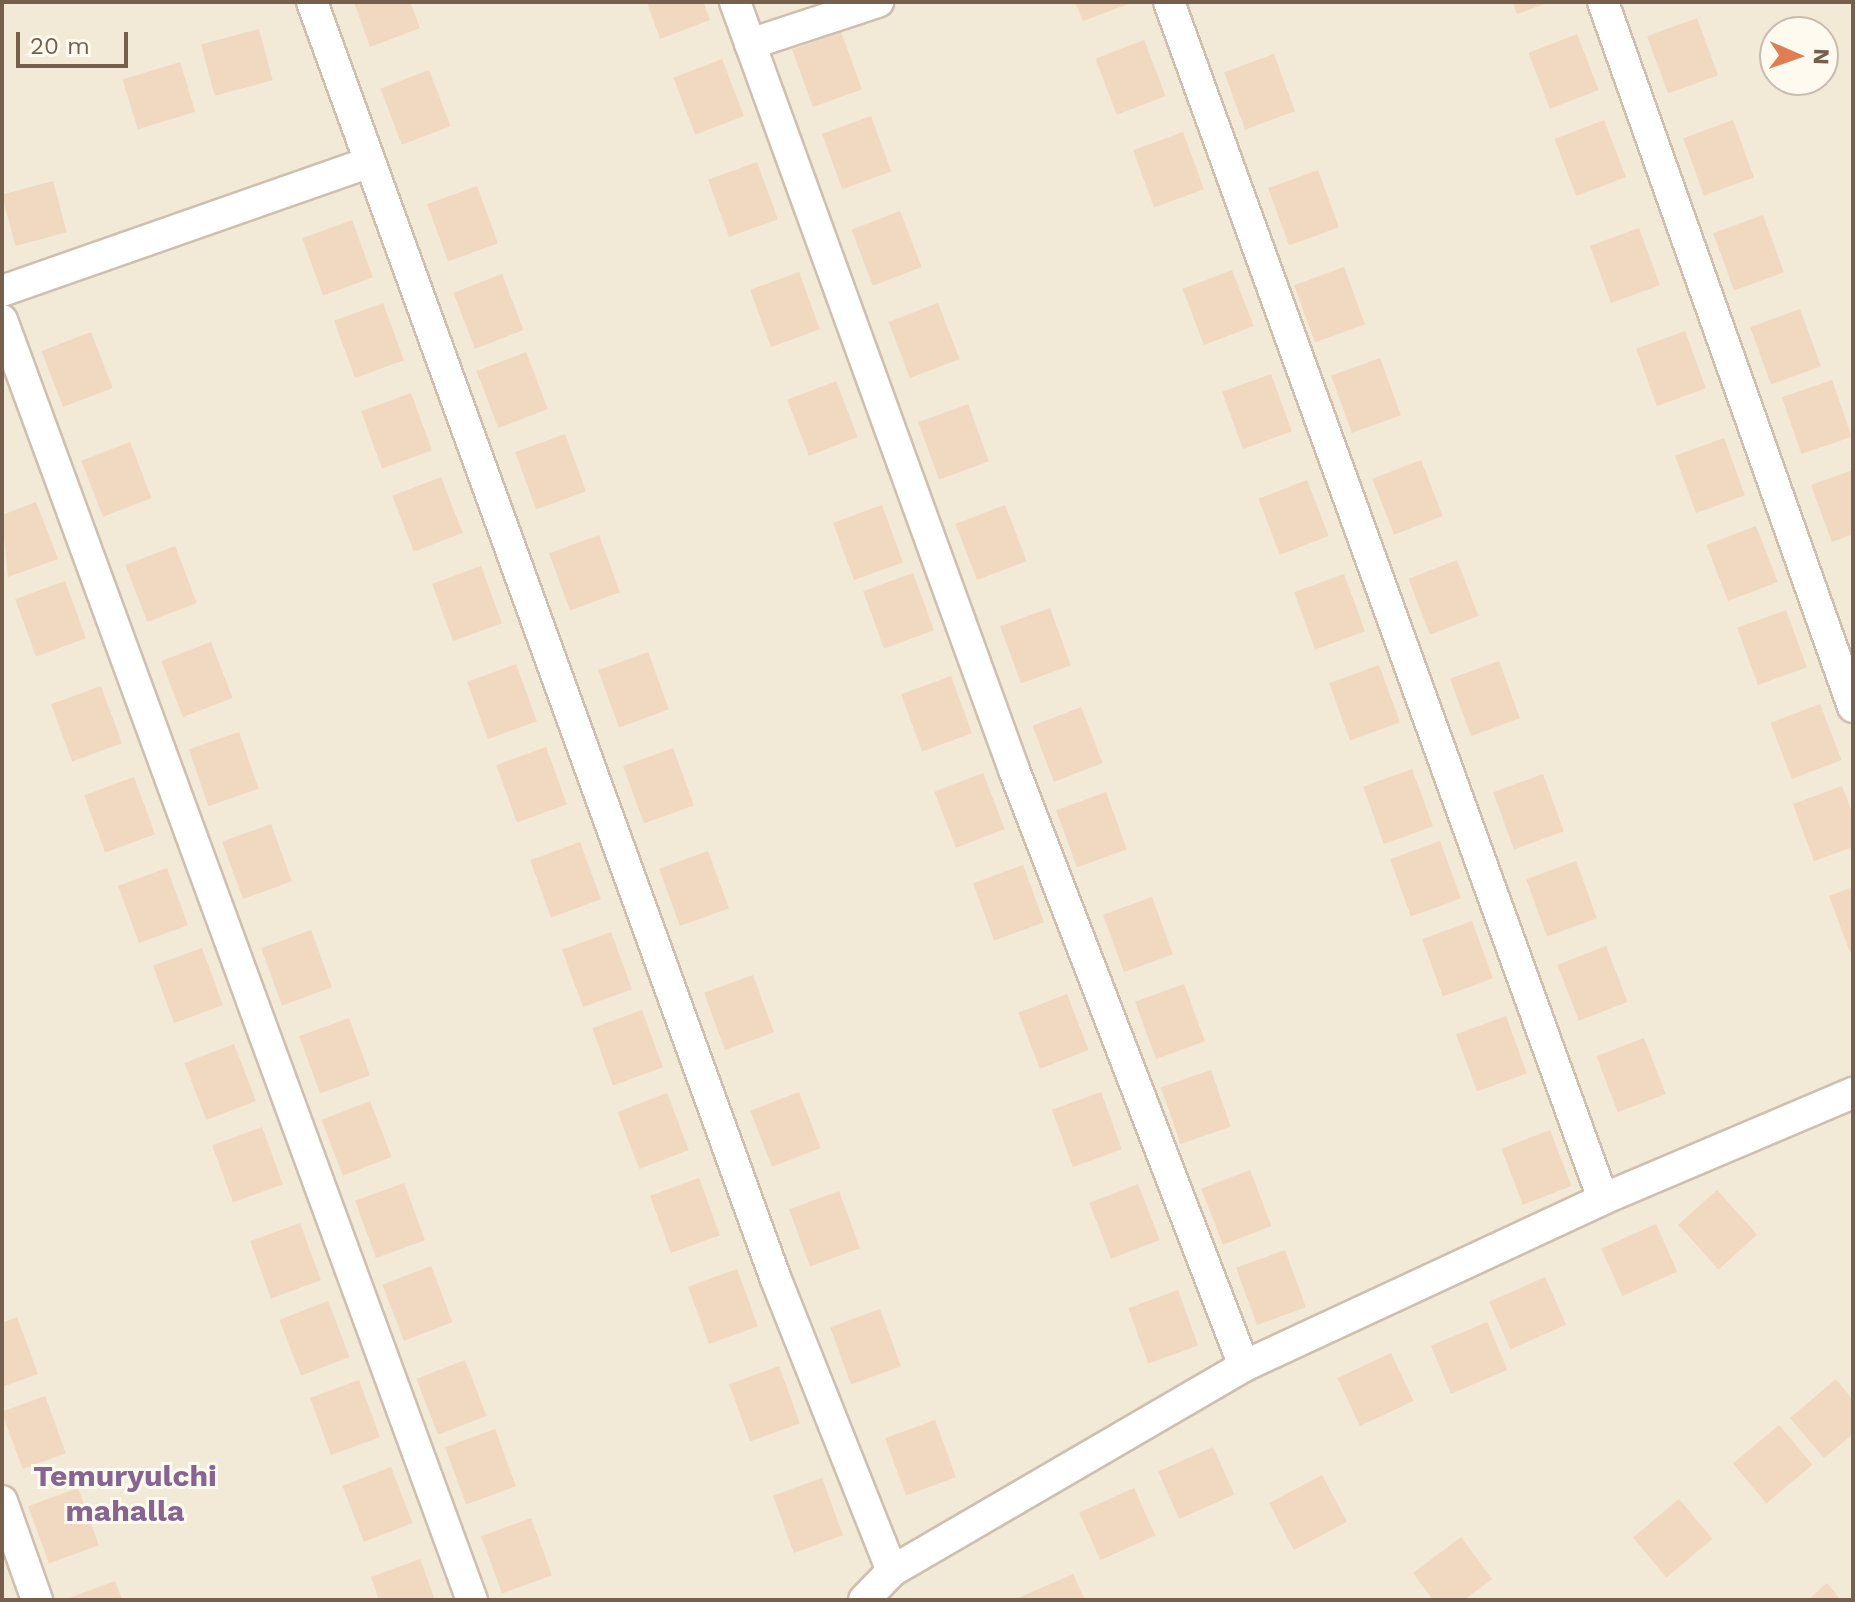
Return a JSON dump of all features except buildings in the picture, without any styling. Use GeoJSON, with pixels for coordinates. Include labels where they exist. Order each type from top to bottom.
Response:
{"type":"FeatureCollection","features":[{"type":"Feature","properties":{"kind":"street"},"geometry":{"type":"LineString","coordinates":[[312,2],[367,163],[775,1277],[892,1571]]}},
{"type":"Feature","properties":{"kind":"street"},"geometry":{"type":"LineString","coordinates":[[735,2],[1014,770],[1244,1366]]}},
{"type":"Feature","properties":{"kind":"street"},"geometry":{"type":"LineString","coordinates":[[750,44],[878,2]]}},
{"type":"Feature","properties":{"kind":"street"},"geometry":{"type":"LineString","coordinates":[[1169,2],[1603,1199]]}},
{"type":"Feature","properties":{"kind":"street"},"geometry":{"type":"LineString","coordinates":[[1603,2],[1853,707]]}},
{"type":"Feature","properties":{"kind":"street"},"geometry":{"type":"LineString","coordinates":[[2,291],[367,163]]}},
{"type":"Feature","properties":{"kind":"street"},"geometry":{"type":"LineString","coordinates":[[2,320],[472,1600]]}},
{"type":"Feature","properties":{"kind":"street"},"geometry":{"type":"LineString","coordinates":[[864,1600],[892,1571],[1244,1366],[1603,1199],[1853,1093]]}},
{"type":"Feature","properties":{"kind":"street"},"geometry":{"type":"LineString","coordinates":[[2,1501],[37,1600]]}},
{"type":"Feature","properties":{"kind":"shaded area","name":"Temuryulchi mahalla"},"geometry":{"type":"Polygon","coordinates":[[[2,2],[1853,2],[1853,1600],[2,1600],[2,2]]]}},
{"type":"Feature","properties":{"kind":"district","name":"Temuryulchi mahalla"},"geometry":{"type":"Point","coordinates":[125,1493]}}]}
